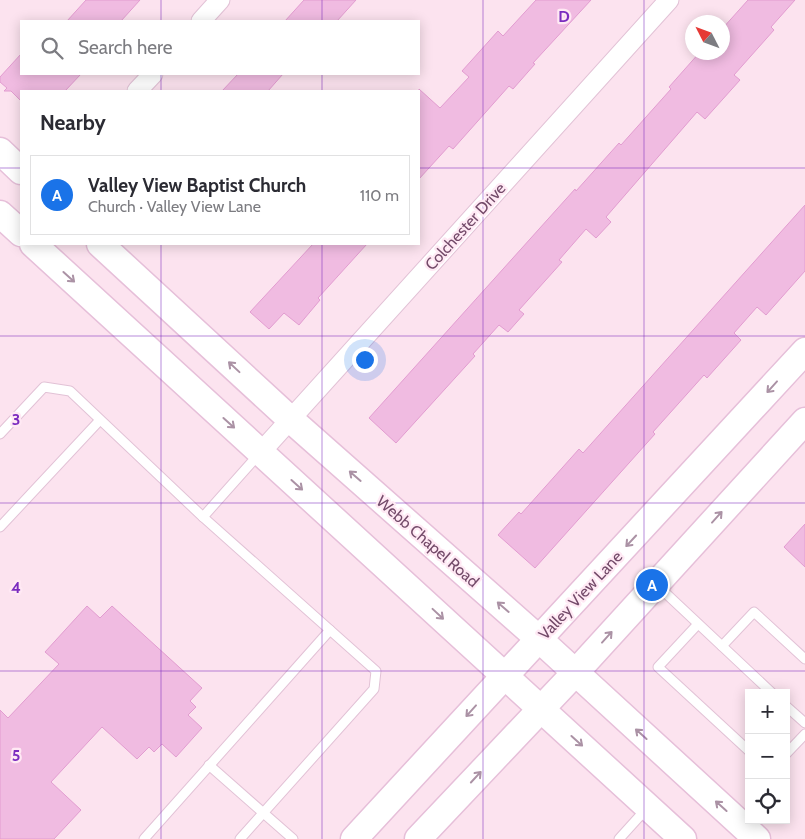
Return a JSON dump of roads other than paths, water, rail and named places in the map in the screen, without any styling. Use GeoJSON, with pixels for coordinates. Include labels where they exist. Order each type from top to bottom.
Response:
{"type":"FeatureCollection","features":[{"type":"Feature","properties":{"kind":"main road"},"geometry":{"type":"LineString","coordinates":[[0,151],[20,170]]}},
{"type":"Feature","properties":{"kind":"main road"},"geometry":{"type":"LineString","coordinates":[[34,245],[683,839]]}},
{"type":"Feature","properties":{"kind":"main road","name":"Webb Chapel Road"},"geometry":{"type":"LineString","coordinates":[[101,245],[290,419],[753,830]]}},
{"type":"Feature","properties":{"kind":"main road","name":"Valley View Lane"},"geometry":{"type":"LineString","coordinates":[[354,839],[805,351]]}},
{"type":"Feature","properties":{"kind":"main road"},"geometry":{"type":"LineString","coordinates":[[418,839],[575,673],[805,421]]}},
{"type":"Feature","properties":{"kind":"street"},"geometry":{"type":"LineString","coordinates":[[202,20],[220,0]]}},
{"type":"Feature","properties":{"kind":"street","name":"Colchester Drive"},"geometry":{"type":"LineString","coordinates":[[261,452],[669,0]]}},
{"type":"Feature","properties":{"kind":"street"},"geometry":{"type":"LineString","coordinates":[[138,90],[152,75]]}},
{"type":"Feature","properties":{"kind":"lane"},"geometry":{"type":"LineString","coordinates":[[0,434],[44,387],[70,391],[202,517],[376,671],[374,689],[240,839]]}},
{"type":"Feature","properties":{"kind":"lane"},"geometry":{"type":"LineString","coordinates":[[0,527],[100,420]]}},
{"type":"Feature","properties":{"kind":"lane"},"geometry":{"type":"LineString","coordinates":[[202,517],[261,452]]}},
{"type":"Feature","properties":{"kind":"lane"},"geometry":{"type":"LineString","coordinates":[[656,584],[768,689]]}},
{"type":"Feature","properties":{"kind":"lane"},"geometry":{"type":"LineString","coordinates":[[722,646],[754,612],[805,659]]}},
{"type":"Feature","properties":{"kind":"lane"},"geometry":{"type":"LineString","coordinates":[[698,624],[658,667],[745,748]]}},
{"type":"Feature","properties":{"kind":"lane"},"geometry":{"type":"LineString","coordinates":[[144,839],[330,630]]}},
{"type":"Feature","properties":{"kind":"lane"},"geometry":{"type":"LineString","coordinates":[[790,710],[805,723]]}},
{"type":"Feature","properties":{"kind":"lane"},"geometry":{"type":"LineString","coordinates":[[790,750],[805,734]]}},
{"type":"Feature","properties":{"kind":"lane"},"geometry":{"type":"LineString","coordinates":[[210,766],[294,839]]}},
{"type":"Feature","properties":{"kind":"lane"},"geometry":{"type":"LineString","coordinates":[[619,839],[648,807]]}},
{"type":"Feature","properties":{"kind":"place","name":"Valley View Baptist Church"},"geometry":{"type":"Point","coordinates":[652,585]}}]}
